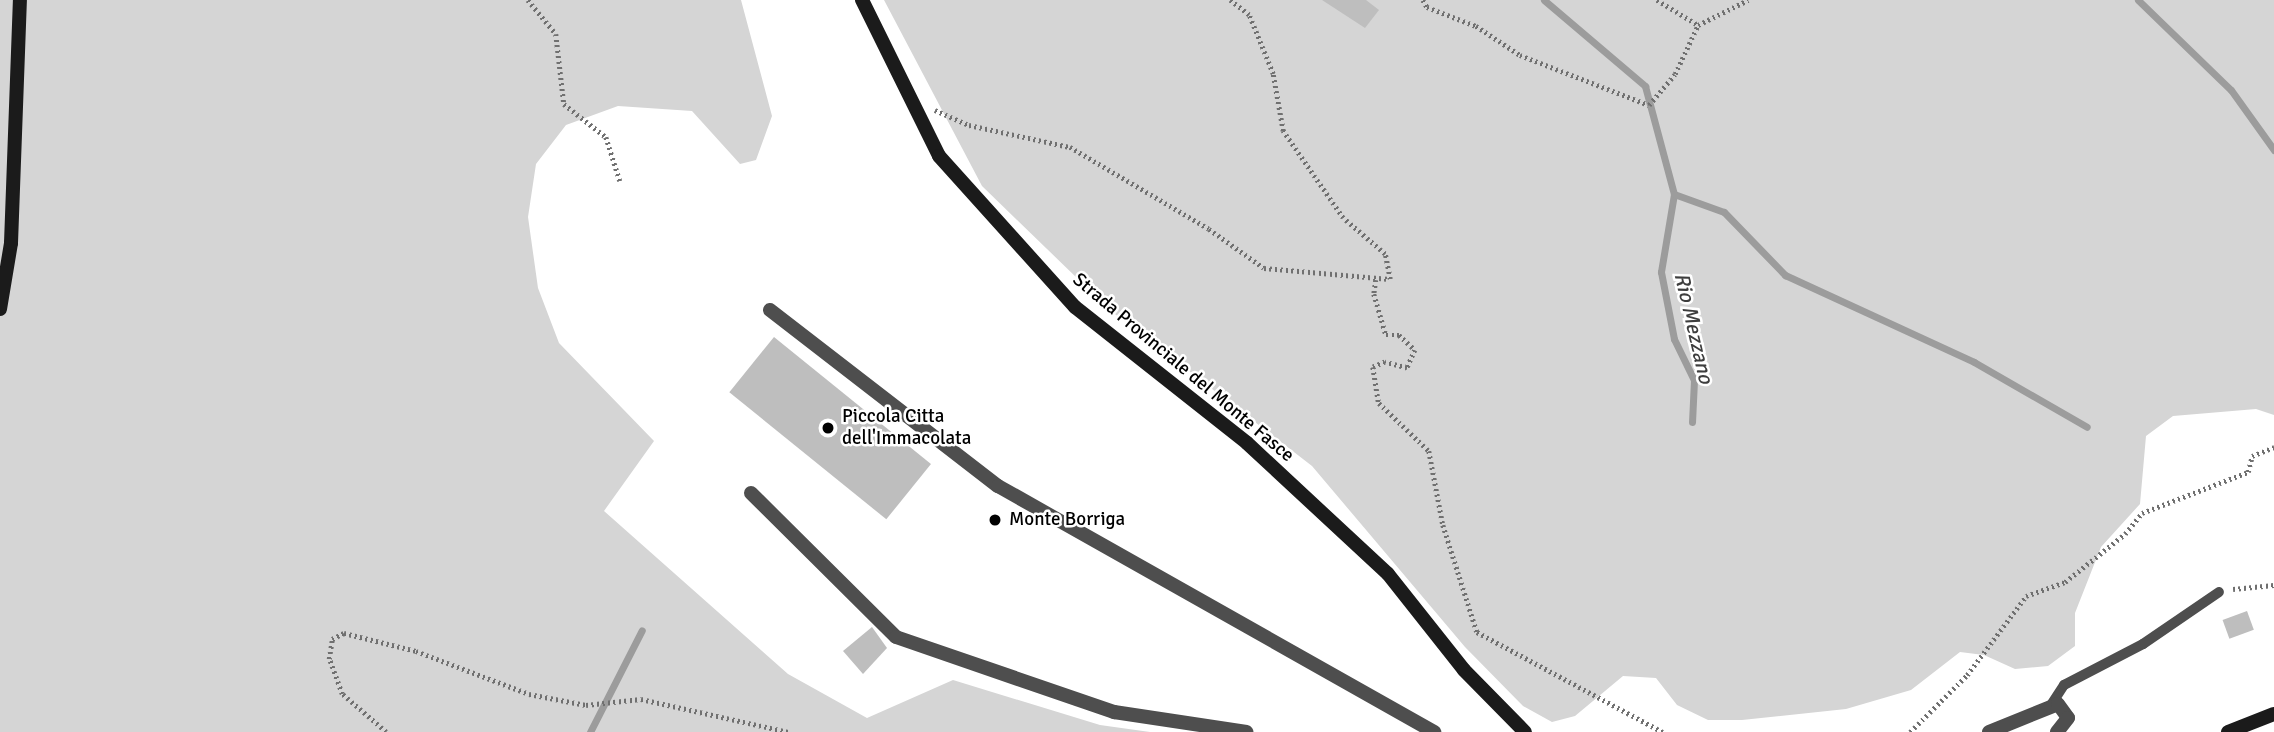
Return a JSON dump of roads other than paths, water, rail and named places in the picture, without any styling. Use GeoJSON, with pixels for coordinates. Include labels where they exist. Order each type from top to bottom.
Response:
{"type":"FeatureCollection","features":[{"type":"Feature","properties":{"kind":"main road"},"geometry":{"type":"LineString","coordinates":[[0,309],[11,243],[20,0]]}},
{"type":"Feature","properties":{"kind":"main road","name":"Strada Provinciale del Monte Fasce"},"geometry":{"type":"LineString","coordinates":[[862,0],[916,100],[939,156],[1075,307],[1247,443],[1378,564],[1464,670],[1525,732]]}},
{"type":"Feature","properties":{"kind":"main road"},"geometry":{"type":"LineString","coordinates":[[2228,732],[2274,714]]}},
{"type":"Feature","properties":{"kind":"street"},"geometry":{"type":"LineString","coordinates":[[770,310],[998,486],[1434,732]]}},
{"type":"Feature","properties":{"kind":"street"},"geometry":{"type":"LineString","coordinates":[[751,494],[896,636],[1114,712],[1247,732]]}},
{"type":"Feature","properties":{"kind":"street"},"geometry":{"type":"LineString","coordinates":[[1989,732],[2051,705],[2067,712],[2059,730]]}},
{"type":"Feature","properties":{"kind":"lane"},"geometry":{"type":"LineString","coordinates":[[2051,705],[2064,685],[2143,643],[2219,592]]}},
{"type":"Feature","properties":{"kind":"waterway","name":"Rio Mezzano"},"geometry":{"type":"LineString","coordinates":[[1544,0],[1645,86],[1674,194],[1661,272],[1674,339],[1694,380],[1692,422]]}},
{"type":"Feature","properties":{"kind":"waterway"},"geometry":{"type":"LineString","coordinates":[[2138,0],[2231,90],[2274,150]]}},
{"type":"Feature","properties":{"kind":"waterway"},"geometry":{"type":"LineString","coordinates":[[1674,194],[1724,212],[1785,275],[1974,362],[2087,427]]}},
{"type":"Feature","properties":{"kind":"waterway"},"geometry":{"type":"LineString","coordinates":[[590,732],[642,630]]}},
{"type":"Feature","properties":{"kind":"place","name":"Piccola Citta dell'Immacolata"},"geometry":{"type":"Point","coordinates":[828,428]}},
{"type":"Feature","properties":{"kind":"place","name":"Monte Borriga"},"geometry":{"type":"Point","coordinates":[995,520]}}]}
